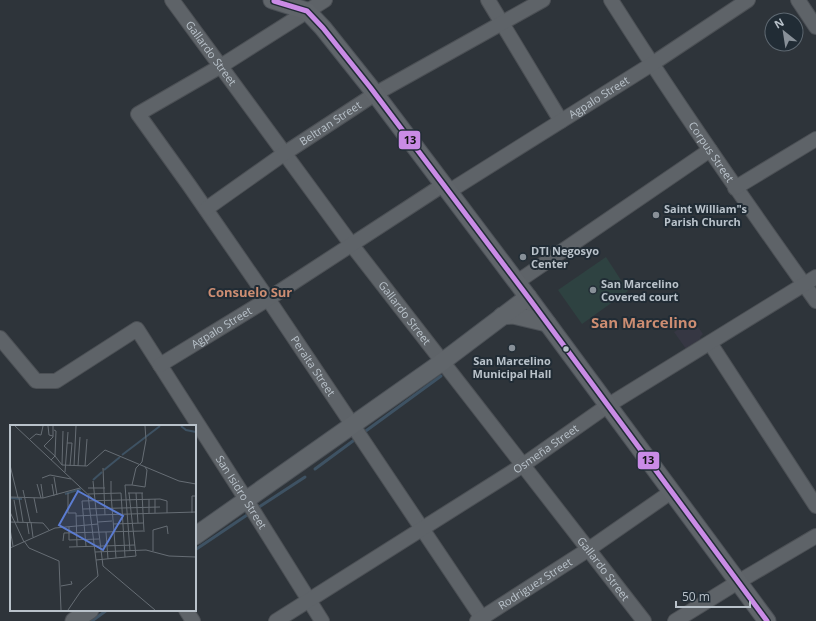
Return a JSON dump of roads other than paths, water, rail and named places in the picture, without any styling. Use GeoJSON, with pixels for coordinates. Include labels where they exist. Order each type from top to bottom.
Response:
{"type":"FeatureCollection","features":[{"type":"Feature","properties":{"kind":"main road"},"geometry":{"type":"LineString","coordinates":[[272,0],[303,5],[323,28],[375,94],[528,296],[607,406],[767,621]]}},
{"type":"Feature","properties":{"kind":"main road"},"geometry":{"type":"LineString","coordinates":[[196,535],[247,501],[442,362],[528,296]]}},
{"type":"Feature","properties":{"kind":"main road"},"geometry":{"type":"LineString","coordinates":[[502,316],[513,315],[547,323]]}},
{"type":"Feature","properties":{"kind":"main road"},"geometry":{"type":"LineString","coordinates":[[74,621],[89,611]]}},
{"type":"Feature","properties":{"kind":"street","name":"Gallardo Street"},"geometry":{"type":"LineString","coordinates":[[172,0],[351,244],[644,621]]}},
{"type":"Feature","properties":{"kind":"street"},"geometry":{"type":"LineString","coordinates":[[221,66],[303,5],[326,0]]}},
{"type":"Feature","properties":{"kind":"street"},"geometry":{"type":"LineString","coordinates":[[488,0],[561,121]]}},
{"type":"Feature","properties":{"kind":"street","name":"Beltran Street"},"geometry":{"type":"LineString","coordinates":[[206,209],[285,153],[375,94],[543,0]]}},
{"type":"Feature","properties":{"kind":"street","name":"Corpus Street"},"geometry":{"type":"LineString","coordinates":[[611,0],[734,188],[810,281],[816,300]]}},
{"type":"Feature","properties":{"kind":"street","name":"Agpalo Street"},"geometry":{"type":"LineString","coordinates":[[160,365],[268,299],[351,244],[561,121],[652,64],[748,0]]}},
{"type":"Feature","properties":{"kind":"street"},"geometry":{"type":"LineString","coordinates":[[798,0],[816,27]]}},
{"type":"Feature","properties":{"kind":"street","name":"Peralta Street"},"geometry":{"type":"LineString","coordinates":[[221,66],[138,114],[268,299],[481,620]]}},
{"type":"Feature","properties":{"kind":"street"},"geometry":{"type":"LineString","coordinates":[[734,188],[816,139]]}},
{"type":"Feature","properties":{"kind":"street"},"geometry":{"type":"LineString","coordinates":[[517,282],[710,150]]}},
{"type":"Feature","properties":{"kind":"street","name":"Osmeña Street"},"geometry":{"type":"LineString","coordinates":[[276,621],[523,465],[607,406],[810,281]]}},
{"type":"Feature","properties":{"kind":"street","name":"San Isidro Street"},"geometry":{"type":"LineString","coordinates":[[0,338],[36,381],[56,381],[137,329],[322,621]]}},
{"type":"Feature","properties":{"kind":"street"},"geometry":{"type":"LineString","coordinates":[[710,343],[816,506]]}},
{"type":"Feature","properties":{"kind":"street","name":"Rodriguez Street"},"geometry":{"type":"LineString","coordinates":[[481,620],[589,549],[671,492]]}},
{"type":"Feature","properties":{"kind":"street"},"geometry":{"type":"LineString","coordinates":[[675,621],[816,536]]}},
{"type":"Feature","properties":{"kind":"street"},"geometry":{"type":"LineString","coordinates":[[187,611],[193,621]]}},
{"type":"Feature","properties":{"kind":"waterway"},"geometry":{"type":"LineString","coordinates":[[363,433],[441,376]]}},
{"type":"Feature","properties":{"kind":"waterway"},"geometry":{"type":"LineString","coordinates":[[315,469],[357,438]]}},
{"type":"Feature","properties":{"kind":"waterway"},"geometry":{"type":"LineString","coordinates":[[256,509],[305,477]]}},
{"type":"Feature","properties":{"kind":"waterway"},"geometry":{"type":"LineString","coordinates":[[196,549],[250,513]]}},
{"type":"Feature","properties":{"kind":"waterway"},"geometry":{"type":"LineString","coordinates":[[92,621],[106,611]]}},
{"type":"Feature","properties":{"kind":"place","name":"Saint William\"s Parish Church"},"geometry":{"type":"Point","coordinates":[656,215]}},
{"type":"Feature","properties":{"kind":"place","name":"DTI Negosyo Center"},"geometry":{"type":"Point","coordinates":[523,257]}},
{"type":"Feature","properties":{"kind":"place","name":"San Marcelino Covered court"},"geometry":{"type":"Point","coordinates":[593,290]}},
{"type":"Feature","properties":{"kind":"place","name":"San Marcelino Municipal Hall"},"geometry":{"type":"Point","coordinates":[512,348]}},
{"type":"Feature","properties":{"kind":"district","name":"Consuelo Sur"},"geometry":{"type":"Point","coordinates":[250,292]}},
{"type":"Feature","properties":{"kind":"district","name":"San Marcelino"},"geometry":{"type":"Point","coordinates":[644,323]}}]}
